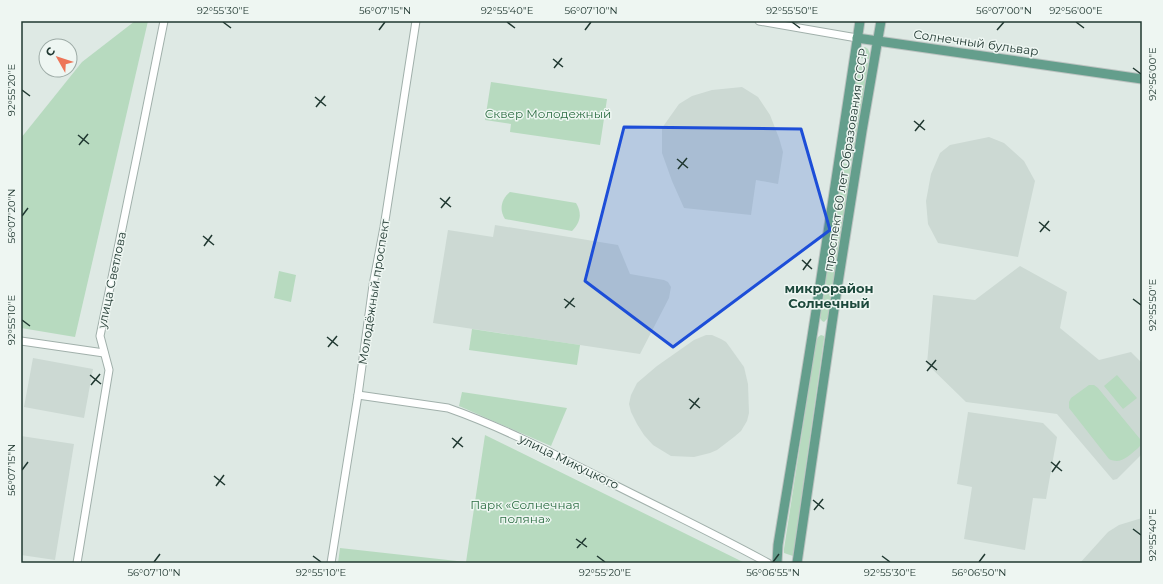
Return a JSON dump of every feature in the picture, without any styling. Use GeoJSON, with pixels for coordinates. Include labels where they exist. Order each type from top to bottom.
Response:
{"type":"FeatureCollection","features":[{"type":"Feature","properties":{"kind":"main road","name":"проспект 60 лет Образования СССР"},"geometry":{"type":"LineString","coordinates":[[777,563],[778,546],[814,328],[860,21]]}},
{"type":"Feature","properties":{"kind":"main road","name":"проспект 60 лет Образования СССР"},"geometry":{"type":"LineString","coordinates":[[796,563],[862,131],[881,21]]}},
{"type":"Feature","properties":{"kind":"main road","name":"Солнечный бульвар"},"geometry":{"type":"LineString","coordinates":[[857,38],[1142,79]]}},
{"type":"Feature","properties":{"kind":"main road"},"geometry":{"type":"LineString","coordinates":[[814,328],[831,331]]}},
{"type":"Feature","properties":{"kind":"street","name":"улица Светлова"},"geometry":{"type":"LineString","coordinates":[[77,563],[109,370],[100,336],[140,146],[164,21]]}},
{"type":"Feature","properties":{"kind":"street","name":"Молодёжный проспект"},"geometry":{"type":"LineString","coordinates":[[331,563],[416,21]]}},
{"type":"Feature","properties":{"kind":"street","name":"Солнечный бульвар"},"geometry":{"type":"LineString","coordinates":[[759,21],[857,38]]}},
{"type":"Feature","properties":{"kind":"street"},"geometry":{"type":"LineString","coordinates":[[21,341],[104,353]]}},
{"type":"Feature","properties":{"kind":"street","name":"улица Микуцкого"},"geometry":{"type":"LineString","coordinates":[[358,395],[448,408],[458,411],[554,454],[768,563]]}},
{"type":"Feature","properties":{"kind":"highlighted area"},"geometry":{"type":"Polygon","coordinates":[[[624,127],[801,129],[830,230],[673,347],[585,281],[624,127]]]}},
{"type":"Feature","properties":{"kind":"shaded area"},"geometry":{"type":"Polygon","coordinates":[[[742,87],[758,97],[770,115],[779,138],[783,152],[778,184],[756,180],[751,215],[684,208],[662,153],[662,128],[679,104],[692,96],[712,90],[742,87]]]}},
{"type":"Feature","properties":{"kind":"shaded area"},"geometry":{"type":"Polygon","coordinates":[[[989,137],[1004,143],[1024,161],[1035,181],[1018,257],[938,243],[928,224],[926,201],[931,174],[940,153],[950,145],[989,137]]]}},
{"type":"Feature","properties":{"kind":"shaded area"},"geometry":{"type":"Polygon","coordinates":[[[495,225],[618,245],[630,274],[668,282],[671,287],[669,298],[640,354],[433,323],[448,230],[493,237],[495,225]]]}},
{"type":"Feature","properties":{"kind":"shaded area"},"geometry":{"type":"Polygon","coordinates":[[[1020,266],[1067,292],[1060,328],[1099,360],[1131,352],[1142,363],[1142,454],[1117,479],[1113,480],[1057,414],[966,402],[927,364],[933,295],[975,300],[1020,266]]]}},
{"type":"Feature","properties":{"kind":"shaded area"},"geometry":{"type":"Polygon","coordinates":[[[706,335],[712,335],[726,342],[744,367],[748,384],[749,413],[747,421],[741,431],[717,450],[694,457],[671,456],[653,445],[644,435],[631,412],[629,404],[631,395],[637,383],[657,366],[694,340],[706,335]]]}},
{"type":"Feature","properties":{"kind":"shaded area"},"geometry":{"type":"Polygon","coordinates":[[[33,358],[93,369],[84,418],[24,407],[33,358]]]}},
{"type":"Feature","properties":{"kind":"shaded area"},"geometry":{"type":"Polygon","coordinates":[[[968,412],[1043,423],[1057,437],[1046,499],[1033,498],[1025,550],[964,539],[972,487],[957,484],[968,412]]]}},
{"type":"Feature","properties":{"kind":"shaded area"},"geometry":{"type":"Polygon","coordinates":[[[21,436],[74,444],[55,560],[21,555],[21,436]]]}},
{"type":"Feature","properties":{"kind":"shaded area"},"geometry":{"type":"Polygon","coordinates":[[[1142,518],[1142,563],[1080,563],[1108,532],[1119,525],[1142,518]]]}},
{"type":"Feature","properties":{"kind":"green space"},"geometry":{"type":"Polygon","coordinates":[[[135,21],[148,21],[75,337],[21,328],[21,138],[69,78],[78,78],[78,67],[82,62],[135,21]]]}},
{"type":"Feature","properties":{"kind":"green space"},"geometry":{"type":"Polygon","coordinates":[[[865,47],[868,49],[870,54],[869,59],[858,58],[860,50],[865,47]]]}},
{"type":"Feature","properties":{"kind":"green space"},"geometry":{"type":"Polygon","coordinates":[[[857,62],[869,63],[853,161],[843,159],[857,62]]]}},
{"type":"Feature","properties":{"kind":"green space","name":"Сквер Молодежный"},"geometry":{"type":"Polygon","coordinates":[[[491,82],[607,99],[600,145],[510,132],[511,124],[485,120],[491,82]]]}},
{"type":"Feature","properties":{"kind":"green space"},"geometry":{"type":"Polygon","coordinates":[[[842,163],[853,165],[833,286],[825,285],[842,163]]]}},
{"type":"Feature","properties":{"kind":"green space"},"geometry":{"type":"Polygon","coordinates":[[[510,192],[576,203],[580,214],[579,221],[572,231],[505,219],[502,212],[502,205],[503,201],[510,192]]]}},
{"type":"Feature","properties":{"kind":"green space"},"geometry":{"type":"Polygon","coordinates":[[[279,271],[296,275],[291,302],[274,298],[279,271]]]}},
{"type":"Feature","properties":{"kind":"green space"},"geometry":{"type":"Polygon","coordinates":[[[825,289],[832,290],[828,318],[824,322],[820,318],[825,289]]]}},
{"type":"Feature","properties":{"kind":"green space"},"geometry":{"type":"Polygon","coordinates":[[[472,329],[580,345],[577,365],[469,350],[472,329]]]}},
{"type":"Feature","properties":{"kind":"green space"},"geometry":{"type":"Polygon","coordinates":[[[821,335],[824,336],[824,339],[793,556],[784,553],[784,549],[816,341],[821,335]]]}},
{"type":"Feature","properties":{"kind":"green space"},"geometry":{"type":"Polygon","coordinates":[[[1117,375],[1137,398],[1123,409],[1104,386],[1117,375]]]}},
{"type":"Feature","properties":{"kind":"green space"},"geometry":{"type":"Polygon","coordinates":[[[1089,385],[1094,385],[1098,388],[1140,439],[1140,446],[1124,459],[1113,461],[1109,459],[1069,408],[1071,398],[1089,385]]]}},
{"type":"Feature","properties":{"kind":"green space"},"geometry":{"type":"Polygon","coordinates":[[[462,392],[567,408],[551,446],[459,406],[462,392]]]}},
{"type":"Feature","properties":{"kind":"green space","name":"Парк «Солнечная поляна»"},"geometry":{"type":"Polygon","coordinates":[[[485,435],[745,563],[338,563],[340,548],[466,562],[485,435]]]}},
{"type":"Feature","properties":{"kind":"district","name":"микрорайон Солнечный"},"geometry":{"type":"Point","coordinates":[829,296]}}]}
